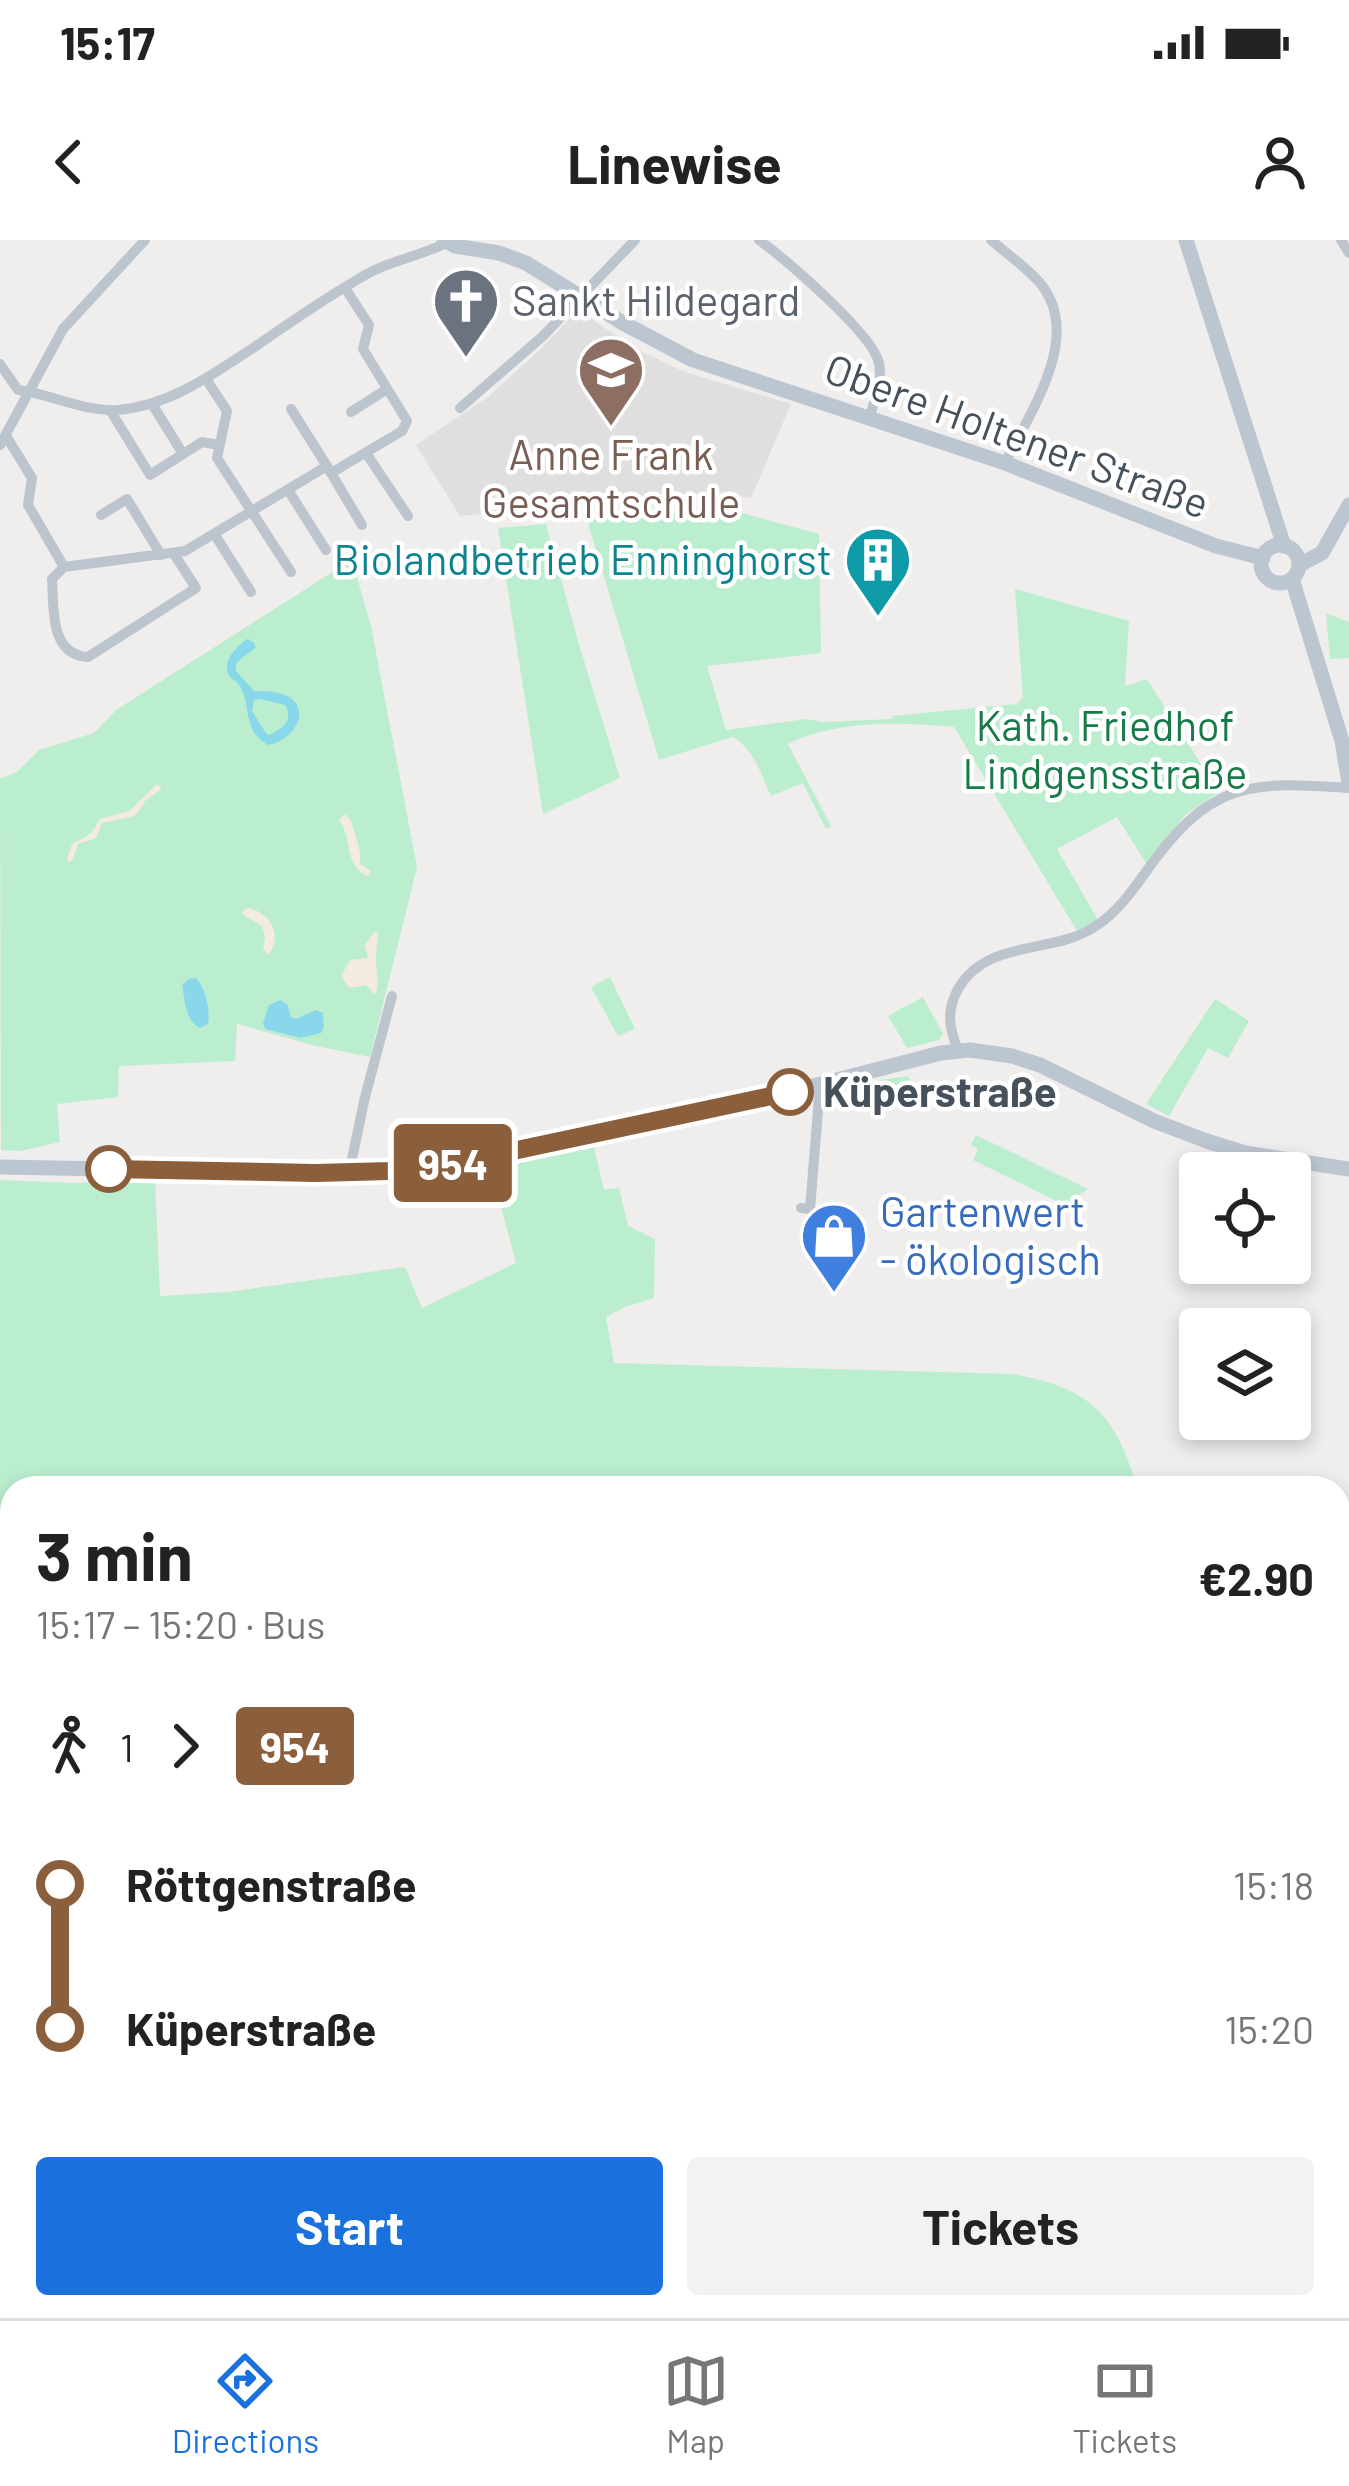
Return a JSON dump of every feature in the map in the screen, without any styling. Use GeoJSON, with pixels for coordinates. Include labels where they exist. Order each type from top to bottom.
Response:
{"type":"FeatureCollection","features":[{"type":"Feature","properties":{"kind":"street"},"geometry":{"type":"LineString","coordinates":[[64,567],[28,506],[32,478],[3,441],[63,328],[145,240]]}},
{"type":"Feature","properties":{"kind":"street"},"geometry":{"type":"LineString","coordinates":[[460,408],[519,358],[635,240]]}},
{"type":"Feature","properties":{"kind":"street"},"geometry":{"type":"LineString","coordinates":[[759,240],[874,348],[880,382],[869,419]]}},
{"type":"Feature","properties":{"kind":"street"},"geometry":{"type":"LineString","coordinates":[[991,240],[1038,280],[1048,294],[1058,330],[1051,370],[1005,464]]}},
{"type":"Feature","properties":{"kind":"street"},"geometry":{"type":"LineString","coordinates":[[958,1050],[949,1017],[969,975],[999,956],[1077,937],[1102,922],[1125,900],[1186,821],[1210,804],[1256,785],[1349,786],[1327,690],[1282,562],[1186,240]]}},
{"type":"Feature","properties":{"kind":"street"},"geometry":{"type":"LineString","coordinates":[[1341,240],[1349,253]]}},
{"type":"Feature","properties":{"kind":"street","name":"Obere Holtener Straße"},"geometry":{"type":"LineString","coordinates":[[29,391],[110,410],[152,404],[206,379],[380,267],[445,241],[526,263],[692,360],[1005,464],[1216,546],[1282,562]]}},
{"type":"Feature","properties":{"kind":"street"},"geometry":{"type":"LineString","coordinates":[[101,515],[127,499],[168,554],[196,589],[88,657],[75,656],[55,629],[52,579],[64,567],[168,554],[215,535],[288,490],[402,431],[407,421],[363,349],[369,325],[345,288]]}},
{"type":"Feature","properties":{"kind":"street"},"geometry":{"type":"LineString","coordinates":[[0,364],[18,390],[29,391]]}},
{"type":"Feature","properties":{"kind":"street"},"geometry":{"type":"LineString","coordinates":[[206,379],[227,411],[217,458],[291,572]]}},
{"type":"Feature","properties":{"kind":"street"},"geometry":{"type":"LineString","coordinates":[[351,412],[387,389]]}},
{"type":"Feature","properties":{"kind":"street"},"geometry":{"type":"LineString","coordinates":[[152,404],[183,454]]}},
{"type":"Feature","properties":{"kind":"street"},"geometry":{"type":"LineString","coordinates":[[291,409],[362,525]]}},
{"type":"Feature","properties":{"kind":"street"},"geometry":{"type":"LineString","coordinates":[[110,410],[150,475],[202,442],[219,445]]}},
{"type":"Feature","properties":{"kind":"street"},"geometry":{"type":"LineString","coordinates":[[366,453],[408,516]]}},
{"type":"Feature","properties":{"kind":"street"},"geometry":{"type":"LineString","coordinates":[[288,490],[326,550]]}},
{"type":"Feature","properties":{"kind":"street"},"geometry":{"type":"LineString","coordinates":[[1282,562],[1319,546],[1349,505]]}},
{"type":"Feature","properties":{"kind":"street"},"geometry":{"type":"LineString","coordinates":[[215,535],[251,592]]}},
{"type":"Feature","properties":{"kind":"street"},"geometry":{"type":"LineString","coordinates":[[349,1173],[392,996]]}},
{"type":"Feature","properties":{"kind":"street"},"geometry":{"type":"LineString","coordinates":[[0,1167],[349,1173],[452,1163],[958,1050],[1027,1060],[1167,1126],[1245,1153],[1349,1169]]}},
{"type":"Feature","properties":{"kind":"street"},"geometry":{"type":"LineString","coordinates":[[801,1208],[810,1209],[820,1084]]}},
{"type":"Feature","properties":{"kind":"shaded area","name":"Anne Frank Gesamtschule"},"geometry":{"type":"Polygon","coordinates":[[[581,312],[638,350],[685,372],[791,404],[751,498],[720,492],[460,516],[416,445],[488,397],[581,312]]]}},
{"type":"Feature","properties":{"kind":"green space","name":"Kath. Friedhof Lindgensstraße"},"geometry":{"type":"Polygon","coordinates":[[[723,508],[819,534],[821,653],[707,666],[726,730],[806,719],[892,719],[1016,704],[1023,698],[1015,589],[1129,621],[1125,686],[1147,679],[1219,792],[1186,814],[1146,863],[1117,817],[1057,849],[1098,920],[1077,931],[954,727],[848,727],[788,744],[831,826],[826,829],[803,783],[771,796],[751,755],[732,737],[659,760],[587,520],[723,508]]]}},
{"type":"Feature","properties":{"kind":"green space"},"geometry":{"type":"Polygon","coordinates":[[[546,524],[620,778],[543,814],[498,528],[546,524]]]}},
{"type":"Feature","properties":{"kind":"green space"},"geometry":{"type":"Polygon","coordinates":[[[348,562],[354,567],[371,626],[417,867],[370,1057],[237,1024],[235,1061],[119,1066],[118,1097],[57,1104],[60,1142],[1,1150],[0,779],[17,772],[39,750],[94,733],[116,710],[348,562]]]}},
{"type":"Feature","properties":{"kind":"green space"},"geometry":{"type":"Polygon","coordinates":[[[1326,613],[1349,622],[1349,658],[1330,659],[1326,613]]]}},
{"type":"Feature","properties":{"kind":"green space"},"geometry":{"type":"Polygon","coordinates":[[[610,977],[635,1029],[618,1036],[591,987],[610,977]]]}},
{"type":"Feature","properties":{"kind":"green space"},"geometry":{"type":"Polygon","coordinates":[[[923,997],[943,1034],[939,1040],[907,1048],[888,1016],[923,997]]]}},
{"type":"Feature","properties":{"kind":"green space"},"geometry":{"type":"Polygon","coordinates":[[[1215,999],[1249,1021],[1228,1058],[1208,1048],[1169,1116],[1146,1104],[1215,999]]]}},
{"type":"Feature","properties":{"kind":"green space"},"geometry":{"type":"Polygon","coordinates":[[[907,1076],[920,1090],[915,1106],[877,1091],[874,1081],[907,1076]]]}},
{"type":"Feature","properties":{"kind":"green space"},"geometry":{"type":"Polygon","coordinates":[[[976,1135],[1088,1189],[1064,1205],[973,1160],[978,1149],[971,1145],[976,1135]]]}},
{"type":"Feature","properties":{"kind":"green space"},"geometry":{"type":"Polygon","coordinates":[[[593,1143],[604,1190],[619,1188],[628,1226],[655,1239],[654,1298],[606,1317],[614,1363],[1012,1374],[1061,1387],[1096,1408],[1119,1440],[1133,1476],[0,1476],[0,1180],[155,1180],[160,1296],[228,1292],[405,1267],[422,1308],[516,1263],[490,1165],[593,1143]]]}},
{"type":"Feature","properties":{"kind":"sand"},"geometry":{"type":"Polygon","coordinates":[[[156,785],[160,790],[135,816],[102,823],[96,838],[78,844],[72,861],[67,862],[73,844],[91,833],[100,819],[129,811],[156,785]]]}},
{"type":"Feature","properties":{"kind":"sand"},"geometry":{"type":"Polygon","coordinates":[[[345,814],[351,820],[360,864],[371,871],[367,876],[351,858],[339,820],[345,814]]]}},
{"type":"Feature","properties":{"kind":"sand"},"geometry":{"type":"Polygon","coordinates":[[[250,908],[273,927],[275,940],[269,955],[263,949],[262,926],[242,914],[250,908]]]}},
{"type":"Feature","properties":{"kind":"sand"},"geometry":{"type":"Polygon","coordinates":[[[378,932],[375,995],[366,985],[349,988],[341,976],[350,960],[368,958],[365,945],[378,932]]]}},
{"type":"Feature","properties":{"kind":"water"},"geometry":{"type":"Polygon","coordinates":[[[247,639],[256,647],[236,664],[236,671],[254,691],[285,695],[298,708],[292,731],[268,745],[254,732],[243,692],[227,670],[230,656],[247,639]],[[254,700],[252,711],[269,735],[286,723],[285,705],[254,700]]]}},
{"type":"Feature","properties":{"kind":"water"},"geometry":{"type":"Polygon","coordinates":[[[196,978],[209,1013],[208,1024],[200,1028],[189,1015],[182,985],[196,978]]]}},
{"type":"Feature","properties":{"kind":"water"},"geometry":{"type":"Polygon","coordinates":[[[280,1000],[296,1019],[316,1010],[323,1013],[321,1033],[301,1038],[265,1029],[269,1005],[280,1000]]]}},
{"type":"Feature","properties":{"kind":"bus line","name":"954"},"geometry":{"type":"LineString","coordinates":[[109,1169],[390,1171],[475,1159],[790,1092]]}},
{"type":"Feature","properties":{"kind":"place","name":"Sankt Hildegard"},"geometry":{"type":"Point","coordinates":[466,360]}},
{"type":"Feature","properties":{"kind":"place","name":"Anne Frank Gesamtschule"},"geometry":{"type":"Point","coordinates":[611,429]}},
{"type":"Feature","properties":{"kind":"place","name":"Biolandbetrieb Enninghorst"},"geometry":{"type":"Point","coordinates":[878,619]}},
{"type":"Feature","properties":{"kind":"place","name":"Küperstraße"},"geometry":{"type":"Point","coordinates":[790,1092]}},
{"type":"Feature","properties":{"kind":"place","name":"Gartenwert - ökologisch"},"geometry":{"type":"Point","coordinates":[834,1295]}}]}
